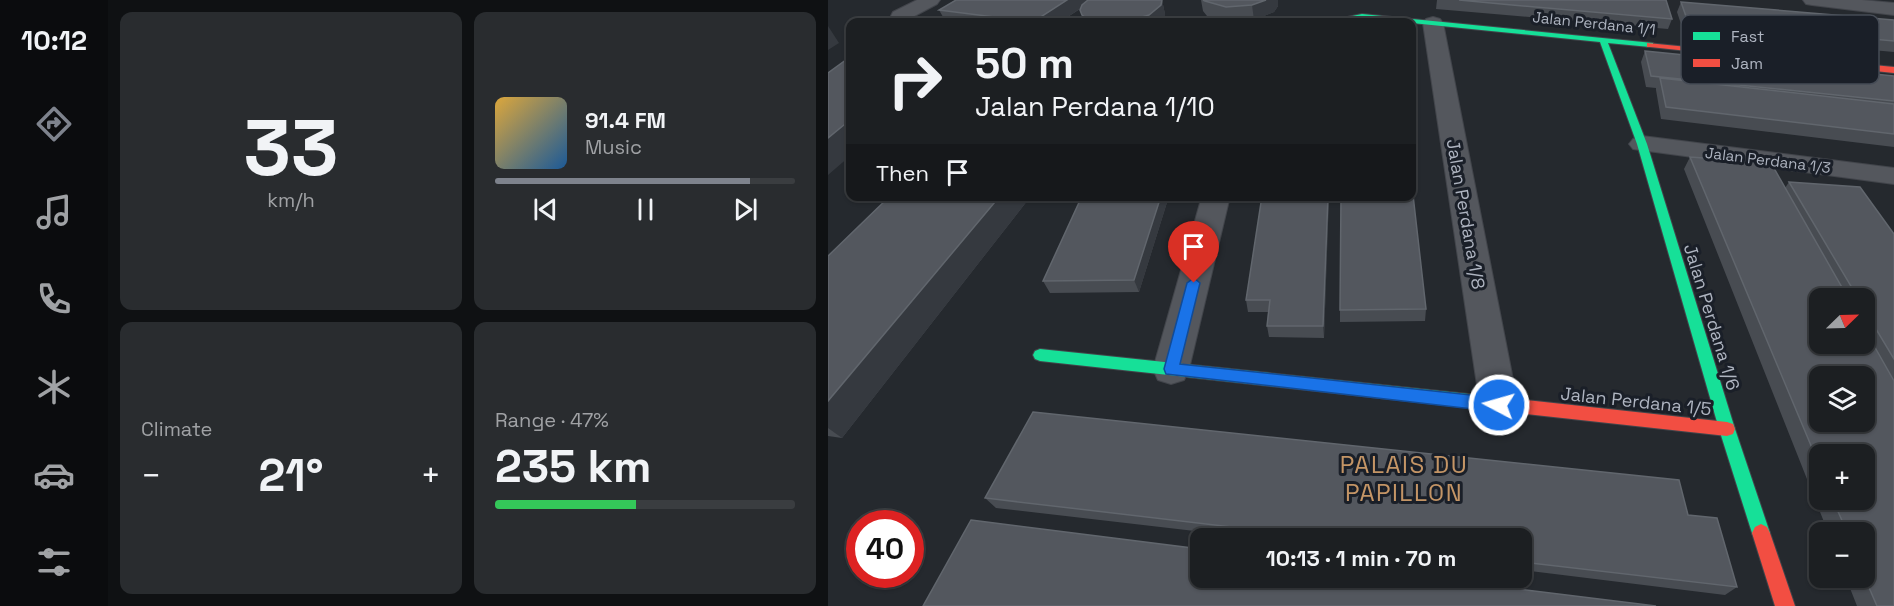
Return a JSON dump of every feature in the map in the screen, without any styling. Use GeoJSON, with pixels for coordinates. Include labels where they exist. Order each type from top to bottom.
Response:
{"type":"FeatureCollection","features":[{"type":"Feature","properties":{"kind":"street"},"geometry":{"type":"LineString","coordinates":[[900,16],[931,0]]}},
{"type":"Feature","properties":{"kind":"street"},"geometry":{"type":"LineString","coordinates":[[1812,0],[1890,6]]}},
{"type":"Feature","properties":{"kind":"street","name":"Jalan Perdana 1/1"},"geometry":{"type":"LineString","coordinates":[[1350,18],[1362,16],[1382,18]]}},
{"type":"Feature","properties":{"kind":"street","name":"Jalan Perdana 1/1"},"geometry":{"type":"LineString","coordinates":[[1416,21],[1681,48]]}},
{"type":"Feature","properties":{"kind":"street","name":"Jalan Perdana 1/8"},"geometry":{"type":"LineString","coordinates":[[1433,23],[1499,405]]}},
{"type":"Feature","properties":{"kind":"street","name":"Jalan Perdana 1/6"},"geometry":{"type":"LineString","coordinates":[[1603,40],[1642,144],[1727,429],[1785,606]]}},
{"type":"Feature","properties":{"kind":"street","name":"Jalan Perdana 1/1"},"geometry":{"type":"LineString","coordinates":[[1879,68],[1894,70]]}},
{"type":"Feature","properties":{"kind":"street","name":"Jalan Perdana 1/3"},"geometry":{"type":"LineString","coordinates":[[1642,144],[1894,176]]}},
{"type":"Feature","properties":{"kind":"street"},"geometry":{"type":"LineString","coordinates":[[1171,369],[1215,201]]}},
{"type":"Feature","properties":{"kind":"street","name":"Jalan Perdana 1/5"},"geometry":{"type":"LineString","coordinates":[[1040,355],[1727,429]]}},
{"type":"Feature","properties":{"kind":"building"},"geometry":{"type":"Polygon","coordinates":[[[956,0],[1067,0],[1039,18],[1002,18],[939,10],[956,0]]]}},
{"type":"Feature","properties":{"kind":"building"},"geometry":{"type":"Polygon","coordinates":[[[1088,0],[1162,0],[1161,5],[1149,15],[1138,18],[1086,18],[1080,10],[1088,0]]]}},
{"type":"Feature","properties":{"kind":"building"},"geometry":{"type":"Polygon","coordinates":[[[1203,0],[1266,0],[1252,5],[1226,7],[1203,0]]]}},
{"type":"Feature","properties":{"kind":"building"},"geometry":{"type":"Polygon","coordinates":[[[1459,0],[1666,0],[1672,19],[1512,5],[1459,0]]]}},
{"type":"Feature","properties":{"kind":"building"},"geometry":{"type":"Polygon","coordinates":[[[1681,2],[1835,15],[1686,15],[1681,2]]]}},
{"type":"Feature","properties":{"kind":"building"},"geometry":{"type":"Polygon","coordinates":[[[1879,19],[1894,20],[1894,41],[1879,40],[1879,19]]]}},
{"type":"Feature","properties":{"kind":"building"},"geometry":{"type":"Polygon","coordinates":[[[1645,51],[1681,55],[1681,79],[1651,76],[1645,51]]]}},
{"type":"Feature","properties":{"kind":"building"},"geometry":{"type":"Polygon","coordinates":[[[846,60],[846,123],[828,138],[828,73],[846,60]]]}},
{"type":"Feature","properties":{"kind":"building"},"geometry":{"type":"Polygon","coordinates":[[[1879,74],[1894,76],[1894,101],[1729,84],[1879,84],[1879,74]]]}},
{"type":"Feature","properties":{"kind":"building"},"geometry":{"type":"Polygon","coordinates":[[[1660,78],[1681,80],[1681,84],[1714,84],[1894,104],[1894,134],[1666,107],[1660,78]]]}},
{"type":"Feature","properties":{"kind":"building"},"geometry":{"type":"Polygon","coordinates":[[[1690,157],[1771,163],[1842,288],[1809,288],[1809,354],[1875,354],[1875,347],[1894,381],[1894,606],[1877,606],[1869,588],[1875,588],[1875,522],[1843,522],[1837,510],[1875,510],[1875,444],[1810,444],[1690,157]]]}},
{"type":"Feature","properties":{"kind":"building"},"geometry":{"type":"Polygon","coordinates":[[[1789,182],[1860,187],[1894,234],[1894,359],[1875,327],[1875,288],[1852,288],[1789,182]]]}},
{"type":"Feature","properties":{"kind":"building"},"geometry":{"type":"Polygon","coordinates":[[[885,201],[996,201],[828,401],[828,256],[885,201]]]}},
{"type":"Feature","properties":{"kind":"building"},"geometry":{"type":"Polygon","coordinates":[[[1080,201],[1159,201],[1134,280],[1043,281],[1080,201]]]}},
{"type":"Feature","properties":{"kind":"building"},"geometry":{"type":"Polygon","coordinates":[[[1261,201],[1328,201],[1323,326],[1267,326],[1270,300],[1246,300],[1261,201]]]}},
{"type":"Feature","properties":{"kind":"building"},"geometry":{"type":"Polygon","coordinates":[[[1341,201],[1414,201],[1426,309],[1340,310],[1341,201]]]}},
{"type":"Feature","properties":{"kind":"building"},"geometry":{"type":"Polygon","coordinates":[[[1033,412],[1679,480],[1688,515],[1717,518],[1737,587],[1532,563],[1532,528],[1241,528],[985,498],[1033,412]]]}},
{"type":"Feature","properties":{"kind":"building"},"geometry":{"type":"Polygon","coordinates":[[[971,520],[1190,548],[1190,588],[1509,588],[1656,606],[923,606],[971,520]]]}},
{"type":"Feature","properties":{"kind":"traffic: fast"},"geometry":{"type":"LineString","coordinates":[[1350,18],[1362,16],[1382,18]]}},
{"type":"Feature","properties":{"kind":"traffic: fast"},"geometry":{"type":"LineString","coordinates":[[1416,21],[1650,45]]}},
{"type":"Feature","properties":{"kind":"traffic: fast"},"geometry":{"type":"LineString","coordinates":[[1603,40],[1642,144],[1727,429],[1761,533]]}},
{"type":"Feature","properties":{"kind":"traffic: fast"},"geometry":{"type":"LineString","coordinates":[[1040,355],[1526,407]]}},
{"type":"Feature","properties":{"kind":"traffic: jam"},"geometry":{"type":"LineString","coordinates":[[1650,45],[1681,48]]}},
{"type":"Feature","properties":{"kind":"traffic: jam"},"geometry":{"type":"LineString","coordinates":[[1879,68],[1894,70]]}},
{"type":"Feature","properties":{"kind":"traffic: jam"},"geometry":{"type":"LineString","coordinates":[[1526,407],[1727,429]]}},
{"type":"Feature","properties":{"kind":"traffic: jam"},"geometry":{"type":"LineString","coordinates":[[1761,533],[1785,606]]}},
{"type":"Feature","properties":{"kind":"district","name":"PALAIS DU PAPILLON"},"geometry":{"type":"Point","coordinates":[1404,478]}},
{"type":"Feature","properties":{"kind":"route"},"geometry":{"type":"LineString","coordinates":[[1194,283],[1171,369],[1499,405]]}}]}
